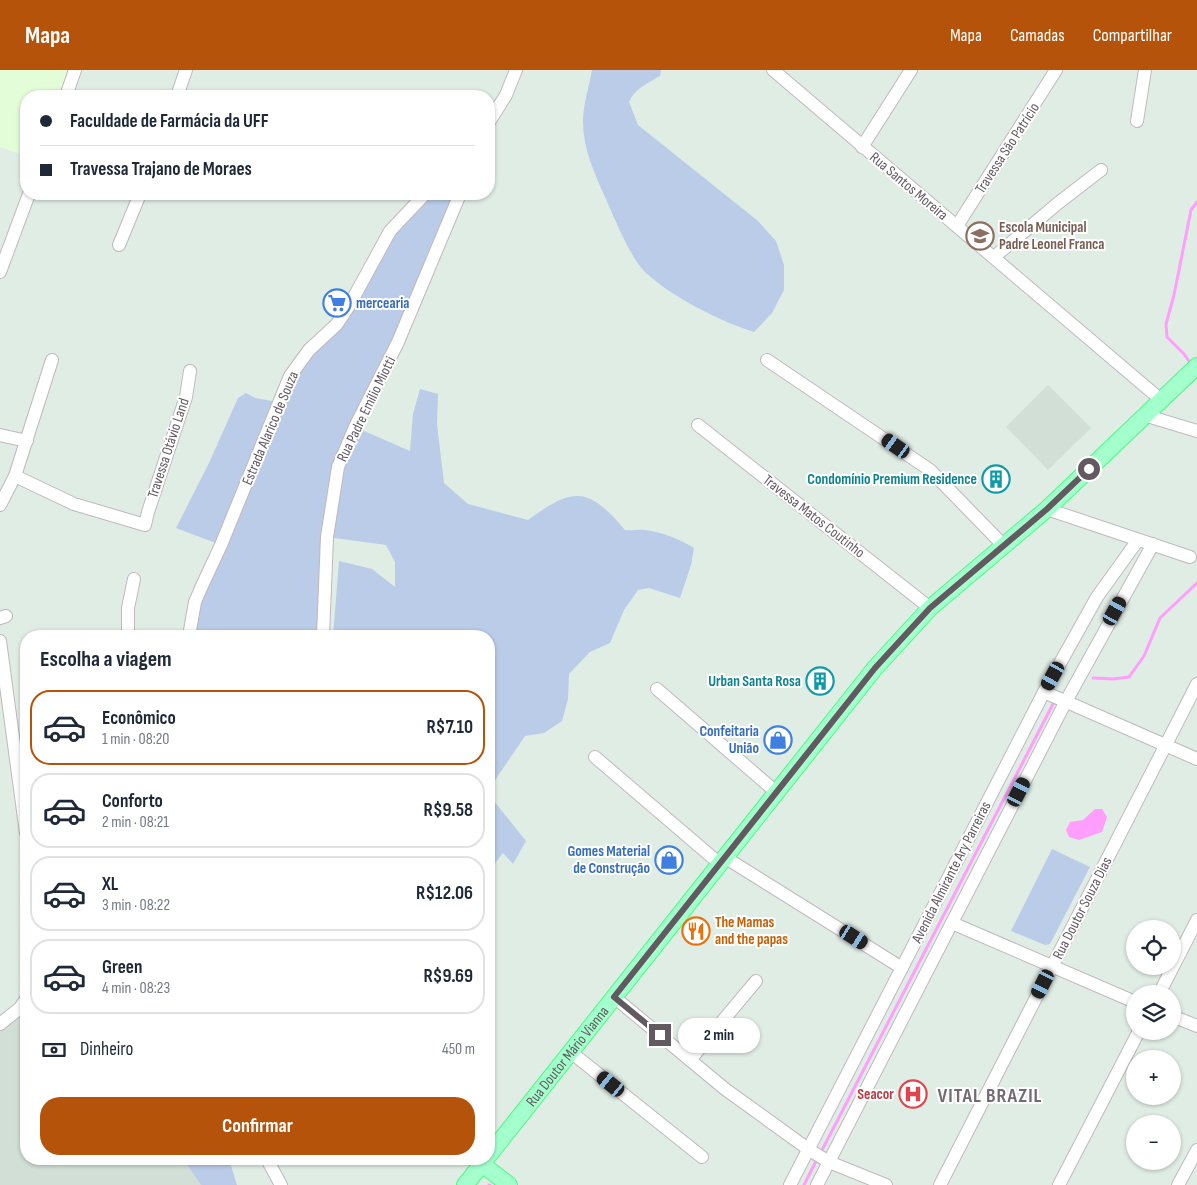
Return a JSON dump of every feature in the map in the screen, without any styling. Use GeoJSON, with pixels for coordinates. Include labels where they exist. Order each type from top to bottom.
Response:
{"type":"FeatureCollection","features":[{"type":"Feature","properties":{"kind":"main road","name":"Rua Doutor Mário Vianna"},"geometry":{"type":"LineString","coordinates":[[495,1149],[875,668],[930,608],[1047,509],[1197,366]]}},
{"type":"Feature","properties":{"kind":"main road","name":"Rua Doutor Mário Vianna"},"geometry":{"type":"LineString","coordinates":[[466,1184],[482,1165]]}},
{"type":"Feature","properties":{"kind":"main road"},"geometry":{"type":"LineString","coordinates":[[491,1165],[510,1185]]}},
{"type":"Feature","properties":{"kind":"street"},"geometry":{"type":"LineString","coordinates":[[68,90],[75,70]]}},
{"type":"Feature","properties":{"kind":"street"},"geometry":{"type":"LineString","coordinates":[[179,90],[186,70]]}},
{"type":"Feature","properties":{"kind":"street"},"geometry":{"type":"LineString","coordinates":[[495,112],[506,95],[516,70]]}},
{"type":"Feature","properties":{"kind":"street","name":"Rua Santos Moreira"},"geometry":{"type":"LineString","coordinates":[[773,70],[1160,400]]}},
{"type":"Feature","properties":{"kind":"street"},"geometry":{"type":"LineString","coordinates":[[862,147],[910,70]]}},
{"type":"Feature","properties":{"kind":"street","name":"Travessa São Patrício"},"geometry":{"type":"LineString","coordinates":[[957,226],[1056,70]]}},
{"type":"Feature","properties":{"kind":"street"},"geometry":{"type":"LineString","coordinates":[[1137,120],[1145,70]]}},
{"type":"Feature","properties":{"kind":"street"},"geometry":{"type":"LineString","coordinates":[[994,257],[1057,204],[1102,170]]}},
{"type":"Feature","properties":{"kind":"street"},"geometry":{"type":"LineString","coordinates":[[0,272],[27,200]]}},
{"type":"Feature","properties":{"kind":"street"},"geometry":{"type":"LineString","coordinates":[[119,245],[138,200]]}},
{"type":"Feature","properties":{"kind":"street","name":"Estrada Alarico de Souza"},"geometry":{"type":"LineString","coordinates":[[191,630],[198,595],[221,545],[290,376],[308,350],[337,324],[349,306],[390,231],[419,200]]}},
{"type":"Feature","properties":{"kind":"street","name":"Rua Padre Emílio Miotti"},"geometry":{"type":"LineString","coordinates":[[323,630],[327,537],[338,466],[355,427],[398,342],[457,200]]}},
{"type":"Feature","properties":{"kind":"street"},"geometry":{"type":"LineString","coordinates":[[0,505],[15,476],[52,360]]}},
{"type":"Feature","properties":{"kind":"street"},"geometry":{"type":"LineString","coordinates":[[767,360],[930,470],[1003,545]]}},
{"type":"Feature","properties":{"kind":"street","name":"Travessa Otávio Land"},"geometry":{"type":"LineString","coordinates":[[15,476],[74,504],[145,525],[186,397],[190,371]]}},
{"type":"Feature","properties":{"kind":"street"},"geometry":{"type":"LineString","coordinates":[[1144,415],[1197,431]]}},
{"type":"Feature","properties":{"kind":"street","name":"Travessa Matos Coutinho"},"geometry":{"type":"LineString","coordinates":[[698,425],[930,608]]}},
{"type":"Feature","properties":{"kind":"street"},"geometry":{"type":"LineString","coordinates":[[0,435],[27,441]]}},
{"type":"Feature","properties":{"kind":"street"},"geometry":{"type":"LineString","coordinates":[[1047,509],[1190,557]]}},
{"type":"Feature","properties":{"kind":"street","name":"Avenida Almirante Ary Parreiras"},"geometry":{"type":"LineString","coordinates":[[817,1185],[818,1156],[902,968],[1044,692],[1097,597],[1138,540]]}},
{"type":"Feature","properties":{"kind":"street","name":"Avenida Almirante Ary Parreiras"},"geometry":{"type":"LineString","coordinates":[[790,1185],[818,1156],[952,923],[1065,704],[1153,544]]}},
{"type":"Feature","properties":{"kind":"street"},"geometry":{"type":"LineString","coordinates":[[128,630],[128,608],[134,580]]}},
{"type":"Feature","properties":{"kind":"street"},"geometry":{"type":"LineString","coordinates":[[0,641],[5,722],[20,801]]}},
{"type":"Feature","properties":{"kind":"street","name":"Rua Doutor Souza Dias"},"geometry":{"type":"LineString","coordinates":[[940,1185],[1197,684]]}},
{"type":"Feature","properties":{"kind":"street"},"geometry":{"type":"LineString","coordinates":[[657,689],[776,792]]}},
{"type":"Feature","properties":{"kind":"street"},"geometry":{"type":"LineString","coordinates":[[1044,692],[1065,704],[1197,758]]}},
{"type":"Feature","properties":{"kind":"street"},"geometry":{"type":"LineString","coordinates":[[595,757],[723,861],[902,968]]}},
{"type":"Feature","properties":{"kind":"street"},"geometry":{"type":"LineString","coordinates":[[1163,985],[1197,920]]}},
{"type":"Feature","properties":{"kind":"street"},"geometry":{"type":"LineString","coordinates":[[952,923],[1126,998]]}},
{"type":"Feature","properties":{"kind":"street"},"geometry":{"type":"LineString","coordinates":[[690,1060],[756,982]]}},
{"type":"Feature","properties":{"kind":"street"},"geometry":{"type":"LineString","coordinates":[[614,997],[690,1060],[818,1156],[886,1185]]}},
{"type":"Feature","properties":{"kind":"street"},"geometry":{"type":"LineString","coordinates":[[0,1024],[20,1008]]}},
{"type":"Feature","properties":{"kind":"street"},"geometry":{"type":"LineString","coordinates":[[1181,1020],[1197,1026]]}},
{"type":"Feature","properties":{"kind":"street"},"geometry":{"type":"LineString","coordinates":[[1059,1185],[1134,1040]]}},
{"type":"Feature","properties":{"kind":"street"},"geometry":{"type":"LineString","coordinates":[[572,1053],[702,1157]]}},
{"type":"Feature","properties":{"kind":"street"},"geometry":{"type":"LineString","coordinates":[[1178,1185],[1197,1150]]}},
{"type":"Feature","properties":{"kind":"street"},"geometry":{"type":"LineString","coordinates":[[270,1165],[281,1185]]}},
{"type":"Feature","properties":{"kind":"shaded area"},"geometry":{"type":"Polygon","coordinates":[[[0,70],[71,70],[63,90],[20,90],[20,154],[0,147],[0,70]]]}},
{"type":"Feature","properties":{"kind":"shaded area"},"geometry":{"type":"Polygon","coordinates":[[[592,70],[661,70],[660,76],[646,84],[631,97],[629,102],[638,125],[758,221],[776,241],[784,265],[784,290],[772,313],[754,332],[726,322],[682,299],[645,272],[634,257],[596,178],[585,141],[583,116],[592,70]]]}},
{"type":"Feature","properties":{"kind":"shaded area"},"geometry":{"type":"Polygon","coordinates":[[[420,200],[457,200],[355,427],[410,451],[413,414],[420,389],[438,394],[437,424],[444,483],[468,504],[528,520],[557,501],[580,496],[601,505],[625,530],[658,532],[694,548],[691,565],[680,598],[649,588],[638,590],[624,610],[610,643],[590,652],[569,674],[568,699],[562,721],[544,733],[525,736],[495,780],[495,630],[333,630],[339,561],[372,569],[395,587],[395,562],[386,545],[327,537],[323,630],[191,630],[221,545],[176,528],[209,463],[238,398],[246,393],[255,398],[278,402],[290,376],[337,324],[377,251],[420,200]]]}},
{"type":"Feature","properties":{"kind":"shaded area"},"geometry":{"type":"Polygon","coordinates":[[[1048,385],[1091,428],[1048,470],[1006,427],[1048,385]]]}},
{"type":"Feature","properties":{"kind":"shaded area"},"geometry":{"type":"Polygon","coordinates":[[[495,802],[526,841],[513,864],[503,853],[495,863],[495,802]]]}},
{"type":"Feature","properties":{"kind":"shaded area"},"geometry":{"type":"Polygon","coordinates":[[[1095,809],[1102,809],[1107,817],[1102,832],[1079,840],[1069,837],[1066,830],[1070,822],[1083,820],[1095,809]]]}},
{"type":"Feature","properties":{"kind":"shaded area"},"geometry":{"type":"Polygon","coordinates":[[[1052,849],[1090,867],[1050,944],[1045,945],[1011,931],[1052,849]]]}},
{"type":"Feature","properties":{"kind":"shaded area"},"geometry":{"type":"Polygon","coordinates":[[[20,1012],[20,1165],[187,1165],[201,1185],[0,1185],[0,1031],[20,1012]]]}},
{"type":"Feature","properties":{"kind":"shaded area"},"geometry":{"type":"Polygon","coordinates":[[[187,1165],[231,1165],[237,1185],[201,1185],[187,1165]]]}},
{"type":"Feature","properties":{"kind":"waterway"},"geometry":{"type":"LineString","coordinates":[[1191,364],[1167,337],[1166,324],[1174,295],[1191,210],[1197,202]]}},
{"type":"Feature","properties":{"kind":"waterway"},"geometry":{"type":"LineString","coordinates":[[1093,678],[1113,679],[1129,677],[1144,656],[1160,618],[1197,583]]}},
{"type":"Feature","properties":{"kind":"waterway"},"geometry":{"type":"LineString","coordinates":[[820,1154],[1053,704]]}},
{"type":"Feature","properties":{"kind":"waterway"},"geometry":{"type":"LineString","coordinates":[[804,1185],[817,1159]]}},
{"type":"Feature","properties":{"kind":"place","name":"Escola Municipal Padre Leonel Franca"},"geometry":{"type":"Point","coordinates":[980,236]}},
{"type":"Feature","properties":{"kind":"place","name":"mercearia"},"geometry":{"type":"Point","coordinates":[337,303]}},
{"type":"Feature","properties":{"kind":"place","name":"Condomínio Premium Residence"},"geometry":{"type":"Point","coordinates":[996,479]}},
{"type":"Feature","properties":{"kind":"place","name":"Urban Santa Rosa"},"geometry":{"type":"Point","coordinates":[820,681]}},
{"type":"Feature","properties":{"kind":"place","name":"Confeitaria União"},"geometry":{"type":"Point","coordinates":[778,740]}},
{"type":"Feature","properties":{"kind":"place","name":"Gomes Material de Construção"},"geometry":{"type":"Point","coordinates":[669,860]}},
{"type":"Feature","properties":{"kind":"place","name":"The Mamas and the papas"},"geometry":{"type":"Point","coordinates":[696,931]}},
{"type":"Feature","properties":{"kind":"place","name":"Seacor"},"geometry":{"type":"Point","coordinates":[913,1094]}},
{"type":"Feature","properties":{"kind":"district","name":"VITAL BRAZIL"},"geometry":{"type":"Point","coordinates":[990,1095]}},
{"type":"Feature","properties":{"kind":"route"},"geometry":{"type":"LineString","coordinates":[[660,1035],[614,997],[647,953],[726,858],[875,668],[930,608],[1047,509],[1089,469]]}}]}
